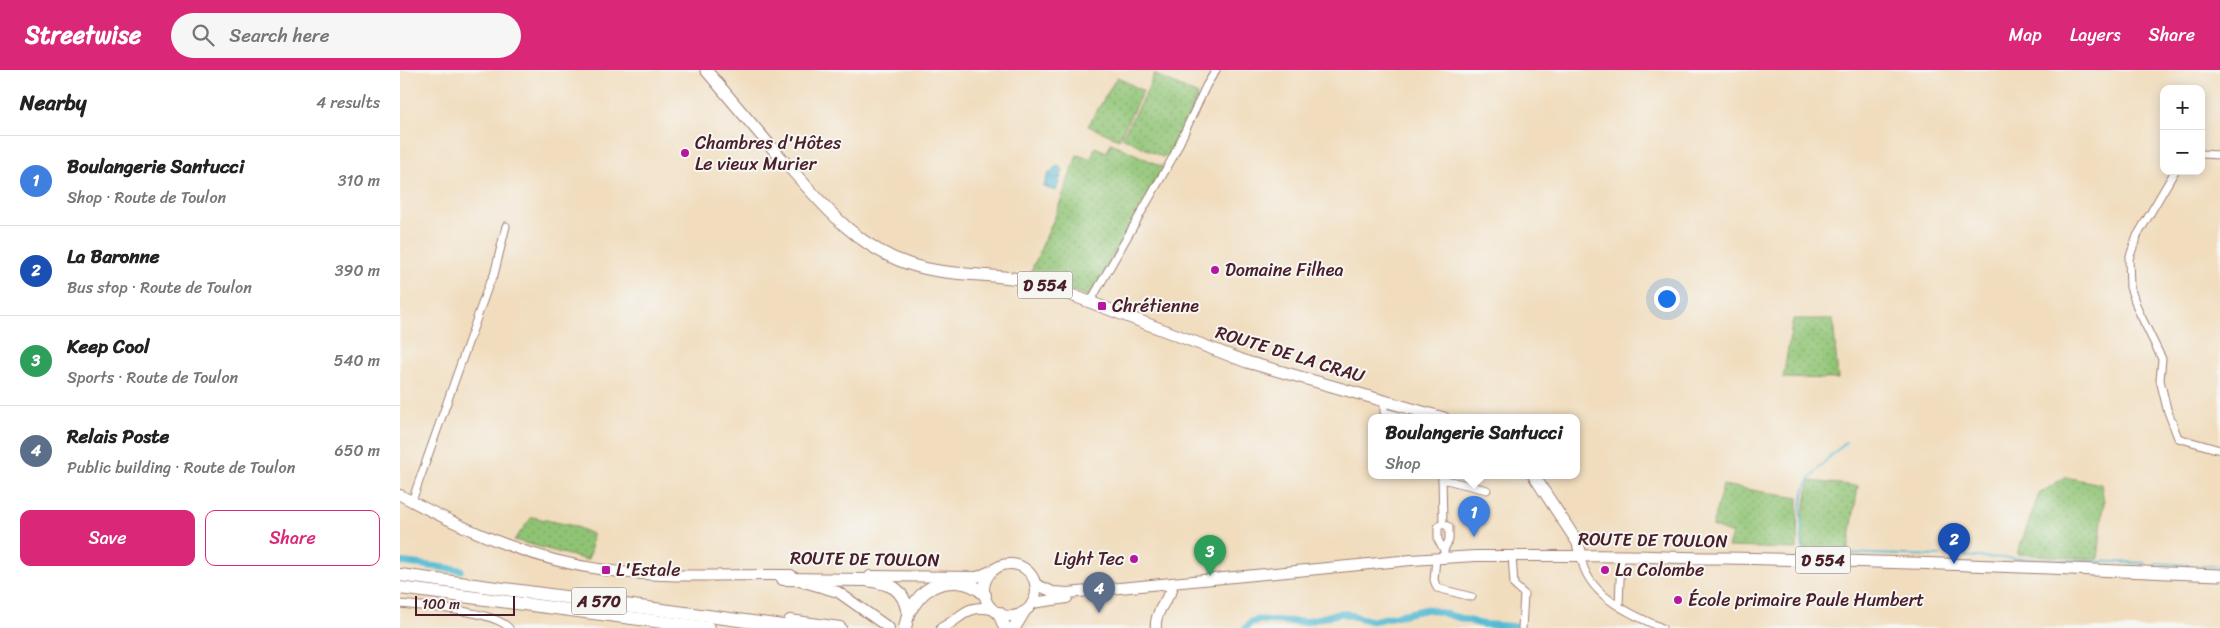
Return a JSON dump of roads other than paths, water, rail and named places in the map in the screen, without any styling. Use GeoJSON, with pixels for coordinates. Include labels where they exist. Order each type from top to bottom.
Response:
{"type":"FeatureCollection","features":[{"type":"Feature","properties":{"kind":"highway","name":"A 570"},"geometry":{"type":"LineString","coordinates":[[400,575],[798,628]]}},
{"type":"Feature","properties":{"kind":"highway"},"geometry":{"type":"LineString","coordinates":[[905,628],[914,598],[923,588],[940,580],[950,578]]}},
{"type":"Feature","properties":{"kind":"highway"},"geometry":{"type":"LineString","coordinates":[[783,579],[866,580],[879,582],[898,590],[904,597],[908,613]]}},
{"type":"Feature","properties":{"kind":"highway"},"geometry":{"type":"LineString","coordinates":[[908,613],[926,591],[942,584],[967,582],[974,585],[985,595]]}},
{"type":"Feature","properties":{"kind":"highway"},"geometry":{"type":"LineString","coordinates":[[498,588],[532,587],[840,628]]}},
{"type":"Feature","properties":{"kind":"highway","name":"A 570"},"geometry":{"type":"LineString","coordinates":[[400,588],[709,628]]}},
{"type":"Feature","properties":{"kind":"highway"},"geometry":{"type":"LineString","coordinates":[[546,606],[606,619],[667,628]]}},
{"type":"Feature","properties":{"kind":"highway"},"geometry":{"type":"LineString","coordinates":[[996,611],[1005,628]]}},
{"type":"Feature","properties":{"kind":"highway"},"geometry":{"type":"LineString","coordinates":[[1014,628],[1023,613]]}},
{"type":"Feature","properties":{"kind":"main road","name":"ROUTE DE LA CRAU"},"geometry":{"type":"LineString","coordinates":[[706,70],[822,203],[841,223],[868,245],[910,264],[936,270],[1021,279],[1051,287],[1247,362],[1430,414]]}},
{"type":"Feature","properties":{"kind":"main road"},"geometry":{"type":"LineString","coordinates":[[1536,479],[1578,543],[1581,556]]}},
{"type":"Feature","properties":{"kind":"main road","name":"ROUTE DE TOULON"},"geometry":{"type":"LineString","coordinates":[[400,495],[444,518],[504,544],[574,564],[606,570],[654,575],[950,578],[977,577],[995,569]]}},
{"type":"Feature","properties":{"kind":"main road"},"geometry":{"type":"LineString","coordinates":[[1578,543],[1604,556]]}},
{"type":"Feature","properties":{"kind":"main road","name":"ROUTE DE TOULON"},"geometry":{"type":"LineString","coordinates":[[1032,603],[1166,586],[1441,556],[1621,556],[2220,569]]}},
{"type":"Feature","properties":{"kind":"main road"},"geometry":{"type":"LineString","coordinates":[[942,628],[970,609],[981,607],[996,611],[1015,615],[1023,613],[1032,603],[1036,590],[1032,576],[1019,566],[1011,564],[995,569],[986,580],[985,595],[996,611]]}},
{"type":"Feature","properties":{"kind":"main road","name":"ROUTE DE TOULON"},"geometry":{"type":"LineString","coordinates":[[2041,566],[2094,571],[2220,575]]}},
{"type":"Feature","properties":{"kind":"main road","name":"ROUTE DE TOULON"},"geometry":{"type":"LineString","coordinates":[[733,576],[783,579],[813,584],[838,592],[889,628]]}},
{"type":"Feature","properties":{"kind":"main road","name":"ROUTE DE TOULON"},"geometry":{"type":"LineString","coordinates":[[1035,584],[1053,592],[1068,593],[1264,576]]}},
{"type":"Feature","properties":{"kind":"main road"},"geometry":{"type":"LineString","coordinates":[[1156,628],[1166,586]]}},
{"type":"Feature","properties":{"kind":"street"},"geometry":{"type":"LineString","coordinates":[[1090,302],[1173,156],[1206,86],[1216,70]]}},
{"type":"Feature","properties":{"kind":"street"},"geometry":{"type":"LineString","coordinates":[[2205,154],[2220,155]]}},
{"type":"Feature","properties":{"kind":"street"},"geometry":{"type":"LineString","coordinates":[[2173,175],[2137,236],[2129,259],[2130,287],[2138,310],[2162,359],[2160,380],[2167,409],[2178,438],[2220,450]]}},
{"type":"Feature","properties":{"kind":"street"},"geometry":{"type":"LineString","coordinates":[[412,501],[489,284],[494,275],[506,226]]}},
{"type":"Feature","properties":{"kind":"street"},"geometry":{"type":"LineString","coordinates":[[1384,401],[1384,412],[1392,414]]}},
{"type":"Feature","properties":{"kind":"street"},"geometry":{"type":"LineString","coordinates":[[1442,479],[1444,524]]}},
{"type":"Feature","properties":{"kind":"street"},"geometry":{"type":"LineString","coordinates":[[1446,479],[1487,490]]}},
{"type":"Feature","properties":{"kind":"street"},"geometry":{"type":"LineString","coordinates":[[1441,556],[1438,527],[1444,524]]}},
{"type":"Feature","properties":{"kind":"street"},"geometry":{"type":"LineString","coordinates":[[1444,524],[1449,527],[1449,540],[1441,556],[1434,580],[1437,588],[1472,597]]}},
{"type":"Feature","properties":{"kind":"street"},"geometry":{"type":"LineString","coordinates":[[1512,555],[1514,585],[1524,594],[1522,628]]}},
{"type":"Feature","properties":{"kind":"street"},"geometry":{"type":"LineString","coordinates":[[1581,556],[1585,574],[1593,585],[1608,599],[1640,618],[1662,628]]}},
{"type":"Feature","properties":{"kind":"street"},"geometry":{"type":"LineString","coordinates":[[1619,605],[1621,556]]}},
{"type":"Feature","properties":{"kind":"street"},"geometry":{"type":"LineString","coordinates":[[400,604],[468,612],[504,622],[509,628]]}},
{"type":"Feature","properties":{"kind":"water"},"geometry":{"type":"Polygon","coordinates":[[[1058,166],[1063,170],[1056,191],[1044,187],[1048,175],[1058,166]]]}},
{"type":"Feature","properties":{"kind":"waterway"},"geometry":{"type":"LineString","coordinates":[[1846,442],[1816,471],[1805,489],[1801,506],[1803,552],[1941,556]]}},
{"type":"Feature","properties":{"kind":"waterway"},"geometry":{"type":"LineString","coordinates":[[1949,556],[2145,563]]}},
{"type":"Feature","properties":{"kind":"waterway"},"geometry":{"type":"LineString","coordinates":[[400,562],[461,570]]}},
{"type":"Feature","properties":{"kind":"waterway"},"geometry":{"type":"LineString","coordinates":[[2156,563],[2190,565]]}},
{"type":"Feature","properties":{"kind":"waterway"},"geometry":{"type":"LineString","coordinates":[[2201,566],[2220,566]]}},
{"type":"Feature","properties":{"kind":"waterway"},"geometry":{"type":"LineString","coordinates":[[1246,628],[1251,622],[1259,620],[1304,622],[1342,613],[1372,621],[1428,609],[1481,624],[1518,627]]}},
{"type":"Feature","properties":{"kind":"place","name":"Chambres d'Hôtes Le vieux Murier"},"geometry":{"type":"Point","coordinates":[685,153]}},
{"type":"Feature","properties":{"kind":"place","name":"Domaine Filhea"},"geometry":{"type":"Point","coordinates":[1215,270]}},
{"type":"Feature","properties":{"kind":"place","name":"Chrétienne"},"geometry":{"type":"Point","coordinates":[1102,306]}},
{"type":"Feature","properties":{"kind":"place","name":"Boulangerie Santucci"},"geometry":{"type":"Point","coordinates":[1474,537]}},
{"type":"Feature","properties":{"kind":"place","name":"Light Tec"},"geometry":{"type":"Point","coordinates":[1134,559]}},
{"type":"Feature","properties":{"kind":"place","name":"La Baronne"},"geometry":{"type":"Point","coordinates":[1954,564]}},
{"type":"Feature","properties":{"kind":"place","name":"L'Estale"},"geometry":{"type":"Point","coordinates":[606,570]}},
{"type":"Feature","properties":{"kind":"place","name":"La Colombe"},"geometry":{"type":"Point","coordinates":[1605,570]}},
{"type":"Feature","properties":{"kind":"place","name":"Keep Cool"},"geometry":{"type":"Point","coordinates":[1210,576]}},
{"type":"Feature","properties":{"kind":"place","name":"École primaire Paule Humbert"},"geometry":{"type":"Point","coordinates":[1678,600]}},
{"type":"Feature","properties":{"kind":"place","name":"Relais Poste"},"geometry":{"type":"Point","coordinates":[1099,613]}}]}
